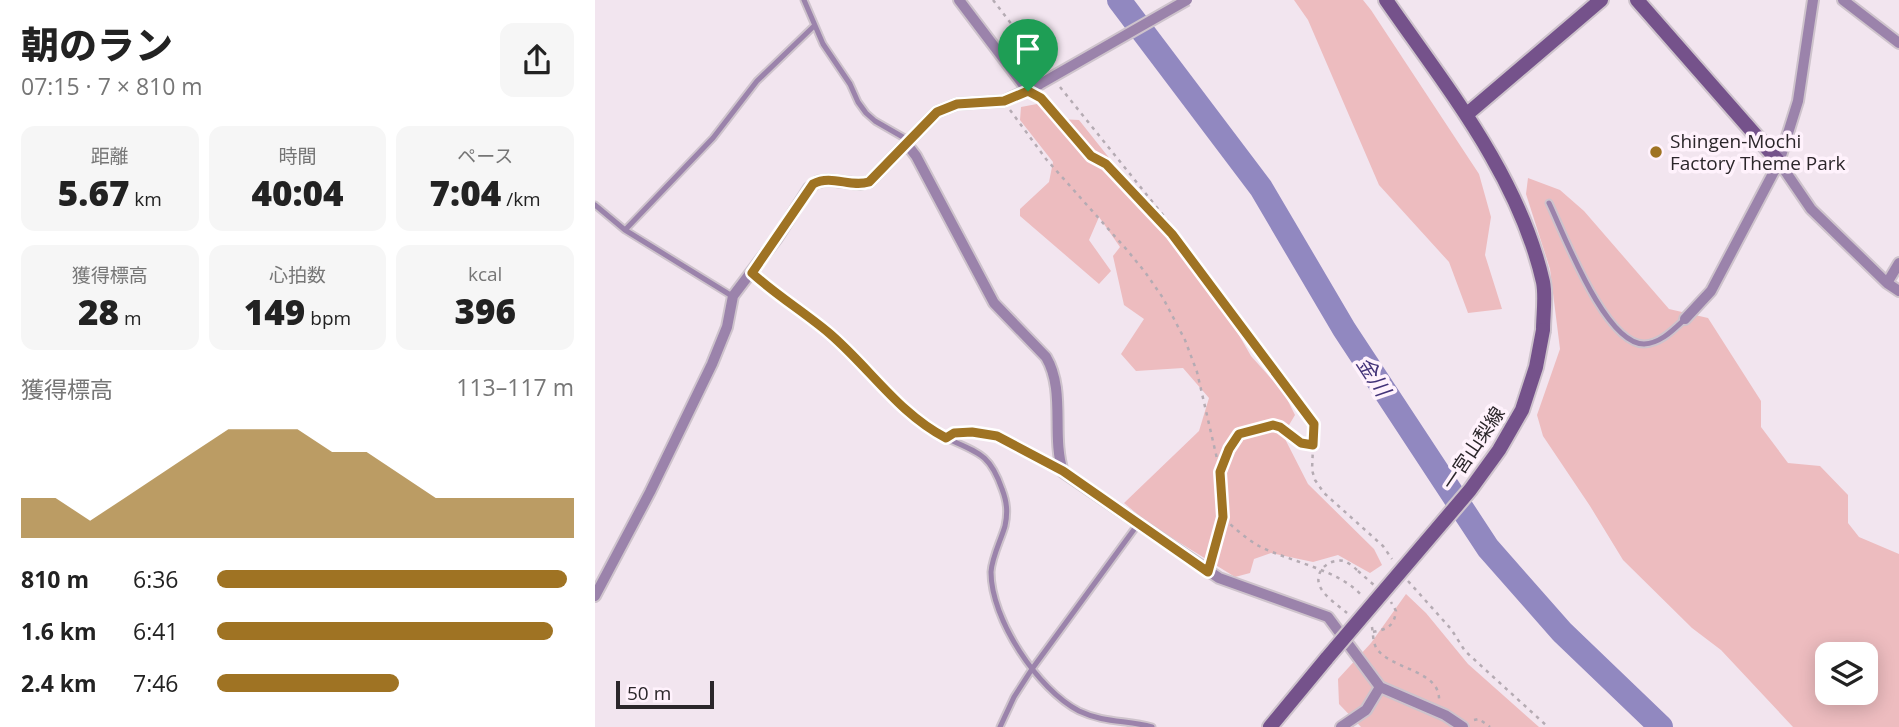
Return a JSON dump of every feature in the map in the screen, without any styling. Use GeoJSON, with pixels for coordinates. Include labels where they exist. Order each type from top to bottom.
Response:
{"type":"FeatureCollection","features":[{"type":"Feature","properties":{"kind":"main road","name":"一宮山梨線"},"geometry":{"type":"LineString","coordinates":[[1270,727],[1327,658],[1364,620],[1470,490],[1499,450],[1522,410],[1536,367],[1543,330],[1544,285],[1521,214],[1502,174],[1466,116],[1386,0]]}},
{"type":"Feature","properties":{"kind":"main road"},"geometry":{"type":"LineString","coordinates":[[1466,116],[1601,0]]}},
{"type":"Feature","properties":{"kind":"main road"},"geometry":{"type":"LineString","coordinates":[[1637,0],[1779,162]]}},
{"type":"Feature","properties":{"kind":"street"},"geometry":{"type":"LineString","coordinates":[[959,0],[1028,91]]}},
{"type":"Feature","properties":{"kind":"street"},"geometry":{"type":"LineString","coordinates":[[595,596],[650,492],[712,364],[727,327],[733,296],[778,238],[809,188],[817,182],[828,180],[860,184],[869,182],[928,119],[946,107],[1004,101],[1028,91],[1187,0]]}},
{"type":"Feature","properties":{"kind":"street"},"geometry":{"type":"LineString","coordinates":[[1685,319],[1711,291],[1779,162],[1798,101],[1813,0]]}},
{"type":"Feature","properties":{"kind":"street"},"geometry":{"type":"LineString","coordinates":[[1843,0],[1899,43]]}},
{"type":"Feature","properties":{"kind":"street"},"geometry":{"type":"LineString","coordinates":[[907,141],[994,303],[1046,357],[1052,367],[1059,460],[1063,471],[1208,572],[1241,587],[1328,617],[1380,687],[1437,711],[1462,726]]}},
{"type":"Feature","properties":{"kind":"street"},"geometry":{"type":"LineString","coordinates":[[1779,162],[1811,209],[1887,284],[1899,291]]}},
{"type":"Feature","properties":{"kind":"street"},"geometry":{"type":"LineString","coordinates":[[1887,284],[1899,263]]}},
{"type":"Feature","properties":{"kind":"street"},"geometry":{"type":"LineString","coordinates":[[1341,727],[1366,710],[1380,687]]}},
{"type":"Feature","properties":{"kind":"lane"},"geometry":{"type":"LineString","coordinates":[[804,0],[823,44],[866,113],[907,141]]}},
{"type":"Feature","properties":{"kind":"lane"},"geometry":{"type":"LineString","coordinates":[[625,230],[713,138],[757,80],[814,26]]}},
{"type":"Feature","properties":{"kind":"lane"},"geometry":{"type":"LineString","coordinates":[[1549,203],[1576,264],[1603,311],[1627,339],[1642,344],[1658,341],[1685,319]]}},
{"type":"Feature","properties":{"kind":"lane"},"geometry":{"type":"LineString","coordinates":[[595,205],[625,230],[733,296]]}},
{"type":"Feature","properties":{"kind":"lane"},"geometry":{"type":"LineString","coordinates":[[752,273],[829,333],[904,411],[929,430],[979,453],[988,460],[996,472],[1007,503],[1007,513],[991,570],[993,590],[1019,653],[1063,702],[1079,711],[1102,720],[1152,727]]}},
{"type":"Feature","properties":{"kind":"lane"},"geometry":{"type":"LineString","coordinates":[[946,438],[954,433],[972,432],[997,436],[1063,471]]}},
{"type":"Feature","properties":{"kind":"lane"},"geometry":{"type":"LineString","coordinates":[[1000,727],[1014,696],[1138,524]]}},
{"type":"Feature","properties":{"kind":"path"},"geometry":{"type":"LineString","coordinates":[[993,0],[1052,77]]}},
{"type":"Feature","properties":{"kind":"path"},"geometry":{"type":"LineString","coordinates":[[1061,88],[1167,220],[1172,234]]}},
{"type":"Feature","properties":{"kind":"path"},"geometry":{"type":"LineString","coordinates":[[1028,91],[1041,98],[1091,156],[1106,164],[1172,234],[1314,424],[1312,470],[1315,480],[1324,493],[1383,546],[1395,564]]}},
{"type":"Feature","properties":{"kind":"path"},"geometry":{"type":"LineString","coordinates":[[1004,101],[1047,159],[1128,250],[1164,298],[1185,340],[1197,372],[1220,472],[1223,517],[1208,572]]}},
{"type":"Feature","properties":{"kind":"path"},"geometry":{"type":"LineString","coordinates":[[1220,472],[1229,449],[1239,434],[1245,431],[1273,425],[1280,427],[1301,443],[1313,445]]}},
{"type":"Feature","properties":{"kind":"path"},"geometry":{"type":"LineString","coordinates":[[1223,517],[1262,547],[1350,586],[1361,594],[1367,604]]}},
{"type":"Feature","properties":{"kind":"path"},"geometry":{"type":"LineString","coordinates":[[1358,571],[1343,561],[1333,561],[1322,568],[1318,582],[1321,588],[1364,620],[1376,648],[1387,658],[1432,682],[1440,697],[1437,711]]}},
{"type":"Feature","properties":{"kind":"path"},"geometry":{"type":"LineString","coordinates":[[1402,572],[1451,629],[1465,650],[1548,727]]}},
{"type":"Feature","properties":{"kind":"path"},"geometry":{"type":"LineString","coordinates":[[1462,726],[1479,719],[1490,727]]}},
{"type":"Feature","properties":{"kind":"shaded area"},"geometry":{"type":"Polygon","coordinates":[[[1294,0],[1363,0],[1371,10],[1479,174],[1491,217],[1485,255],[1502,309],[1468,313],[1449,262],[1379,185],[1308,20],[1294,0]]]}},
{"type":"Feature","properties":{"kind":"shaded area"},"geometry":{"type":"Polygon","coordinates":[[[1037,104],[1059,119],[1079,120],[1137,193],[1145,210],[1201,269],[1251,356],[1284,393],[1295,415],[1283,435],[1308,484],[1374,549],[1382,565],[1370,573],[1338,555],[1313,562],[1271,553],[1254,559],[1250,573],[1235,577],[1148,523],[1124,503],[1199,431],[1209,398],[1183,368],[1136,371],[1121,354],[1144,319],[1124,305],[1113,256],[1120,247],[1099,217],[1089,240],[1111,271],[1099,284],[1020,216],[1020,209],[1049,182],[1053,162],[1020,120],[1021,107],[1037,104]]]}},
{"type":"Feature","properties":{"kind":"shaded area"},"geometry":{"type":"Polygon","coordinates":[[[1528,178],[1560,190],[1584,211],[1669,309],[1708,318],[1761,401],[1761,427],[1788,463],[1820,466],[1848,495],[1848,523],[1859,537],[1899,554],[1899,727],[1793,727],[1721,650],[1692,628],[1623,560],[1543,436],[1537,415],[1560,349],[1550,269],[1526,194],[1528,178]]]}},
{"type":"Feature","properties":{"kind":"shaded area"},"geometry":{"type":"Polygon","coordinates":[[[1406,594],[1426,613],[1468,664],[1539,727],[1361,727],[1339,704],[1338,679],[1371,643],[1406,594]]]}},
{"type":"Feature","properties":{"kind":"waterway","name":"金川"},"geometry":{"type":"LineString","coordinates":[[1119,0],[1261,188],[1344,329],[1488,548],[1562,632],[1661,727]]}},
{"type":"Feature","properties":{"kind":"place","name":"Shingen-Mochi Factory Theme Park"},"geometry":{"type":"Point","coordinates":[1656,152]}},
{"type":"Feature","properties":{"kind":"route"},"geometry":{"type":"LineString","coordinates":[[1028,91],[1041,98],[1091,156],[1106,164],[1172,234],[1314,424],[1313,445],[1293,439],[1280,427],[1273,425],[1239,434],[1229,449],[1220,472],[1223,517],[1208,572],[1063,471],[1027,451],[997,436],[972,432],[954,433],[946,438],[929,430],[904,411],[829,333],[796,310],[752,273],[813,184],[821,180],[835,180],[865,184],[873,180],[937,112],[957,104],[1004,101],[1028,91]]}}]}
